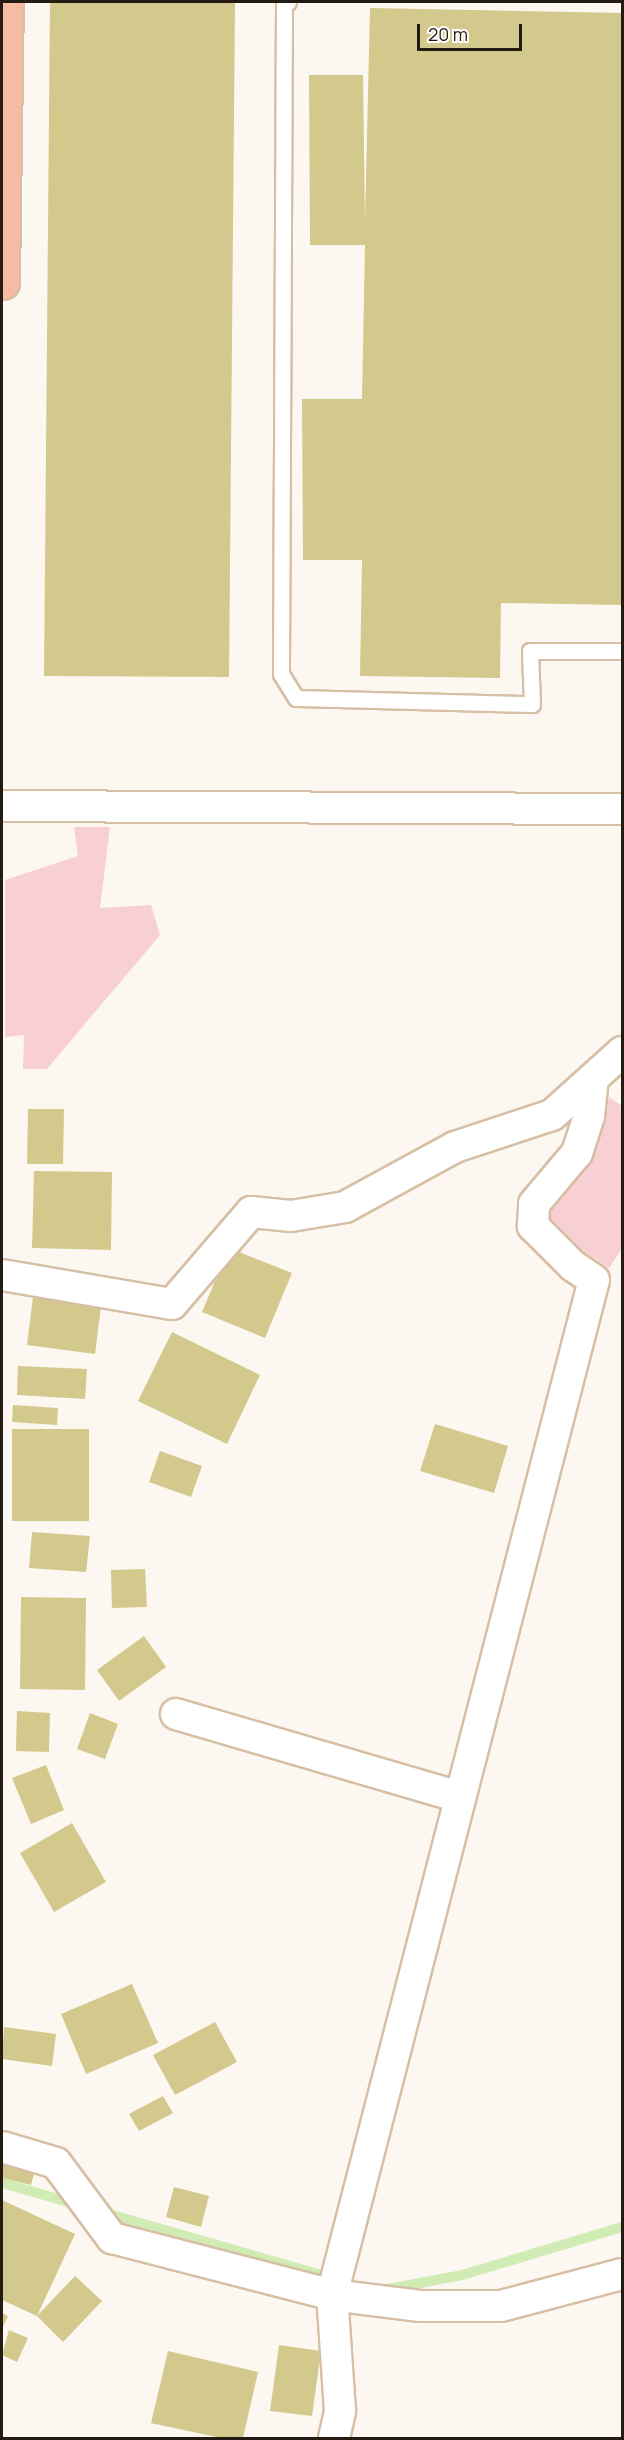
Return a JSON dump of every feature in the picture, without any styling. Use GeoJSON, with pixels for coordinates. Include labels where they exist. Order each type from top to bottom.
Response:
{"type":"FeatureCollection","features":[{"type":"Feature","properties":{"kind":"main road"},"geometry":{"type":"LineString","coordinates":[[2,282],[6,2]]}},
{"type":"Feature","properties":{"kind":"street"},"geometry":{"type":"LineString","coordinates":[[2,806],[622,809]]}},
{"type":"Feature","properties":{"kind":"street"},"geometry":{"type":"LineString","coordinates":[[2,1275],[172,1304],[250,1212],[291,1216],[345,1207],[455,1147],[552,1115],[622,1052]]}},
{"type":"Feature","properties":{"kind":"street"},"geometry":{"type":"LineString","coordinates":[[334,2439],[340,2411],[332,2295],[594,1280],[573,1266],[533,1226],[534,1204],[577,1153],[589,1116],[593,1080]]}},
{"type":"Feature","properties":{"kind":"street"},"geometry":{"type":"LineString","coordinates":[[176,1714],[460,1797]]}},
{"type":"Feature","properties":{"kind":"street"},"geometry":{"type":"LineString","coordinates":[[2,2147],[56,2163],[112,2238],[332,2295],[420,2306],[501,2306],[622,2274]]}},
{"type":"Feature","properties":{"kind":"lane"},"geometry":{"type":"LineString","coordinates":[[288,2],[284,5],[280,674],[296,698],[532,704],[531,651],[622,651]]}},
{"type":"Feature","properties":{"kind":"shaded area"},"geometry":{"type":"Polygon","coordinates":[[[74,827],[110,827],[100,908],[151,905],[160,935],[47,1069],[23,1069],[24,1035],[5,1037],[5,880],[78,856],[74,827]]]}},
{"type":"Feature","properties":{"kind":"shaded area"},"geometry":{"type":"Polygon","coordinates":[[[609,1097],[622,1106],[622,1249],[609,1268],[552,1230],[545,1216],[590,1156],[600,1136],[609,1097]]]}},
{"type":"Feature","properties":{"kind":"building"},"geometry":{"type":"Polygon","coordinates":[[[50,2],[235,2],[229,677],[44,676],[50,2]]]}},
{"type":"Feature","properties":{"kind":"building"},"geometry":{"type":"Polygon","coordinates":[[[370,8],[622,13],[622,605],[501,603],[500,678],[360,676],[362,560],[303,560],[302,399],[362,399],[365,245],[310,245],[309,75],[363,75],[365,222],[370,8]]]}},
{"type":"Feature","properties":{"kind":"building"},"geometry":{"type":"Polygon","coordinates":[[[28,1109],[64,1109],[63,1164],[27,1164],[28,1109]]]}},
{"type":"Feature","properties":{"kind":"building"},"geometry":{"type":"Polygon","coordinates":[[[34,1171],[112,1172],[111,1250],[32,1248],[34,1171]]]}},
{"type":"Feature","properties":{"kind":"building"},"geometry":{"type":"Polygon","coordinates":[[[229,1248],[292,1273],[265,1338],[202,1312],[229,1248]]]}},
{"type":"Feature","properties":{"kind":"building"},"geometry":{"type":"Polygon","coordinates":[[[33,1297],[101,1306],[95,1354],[27,1345],[33,1297]]]}},
{"type":"Feature","properties":{"kind":"building"},"geometry":{"type":"Polygon","coordinates":[[[172,1332],[260,1375],[227,1444],[138,1401],[172,1332]]]}},
{"type":"Feature","properties":{"kind":"building"},"geometry":{"type":"Polygon","coordinates":[[[18,1366],[87,1369],[85,1399],[17,1395],[18,1366]]]}},
{"type":"Feature","properties":{"kind":"building"},"geometry":{"type":"Polygon","coordinates":[[[13,1405],[58,1408],[57,1425],[12,1422],[13,1405]]]}},
{"type":"Feature","properties":{"kind":"building"},"geometry":{"type":"Polygon","coordinates":[[[435,1424],[508,1446],[494,1493],[420,1471],[435,1424]]]}},
{"type":"Feature","properties":{"kind":"building"},"geometry":{"type":"Polygon","coordinates":[[[12,1429],[89,1429],[89,1521],[12,1521],[12,1429]]]}},
{"type":"Feature","properties":{"kind":"building"},"geometry":{"type":"Polygon","coordinates":[[[160,1451],[202,1466],[191,1497],[149,1482],[160,1451]]]}},
{"type":"Feature","properties":{"kind":"building"},"geometry":{"type":"Polygon","coordinates":[[[32,1532],[90,1536],[86,1572],[29,1568],[32,1532]]]}},
{"type":"Feature","properties":{"kind":"building"},"geometry":{"type":"Polygon","coordinates":[[[145,1569],[147,1607],[112,1608],[111,1570],[145,1569]]]}},
{"type":"Feature","properties":{"kind":"building"},"geometry":{"type":"Polygon","coordinates":[[[21,1597],[86,1598],[85,1690],[20,1689],[21,1597]]]}},
{"type":"Feature","properties":{"kind":"building"},"geometry":{"type":"Polygon","coordinates":[[[144,1636],[166,1667],[119,1701],[97,1670],[144,1636]]]}},
{"type":"Feature","properties":{"kind":"building"},"geometry":{"type":"Polygon","coordinates":[[[17,1711],[50,1713],[49,1752],[16,1751],[17,1711]]]}},
{"type":"Feature","properties":{"kind":"building"},"geometry":{"type":"Polygon","coordinates":[[[90,1713],[118,1724],[105,1759],[77,1749],[90,1713]]]}},
{"type":"Feature","properties":{"kind":"building"},"geometry":{"type":"Polygon","coordinates":[[[46,1765],[64,1810],[31,1824],[12,1778],[46,1765]]]}},
{"type":"Feature","properties":{"kind":"building"},"geometry":{"type":"Polygon","coordinates":[[[72,1823],[106,1882],[54,1912],[20,1853],[72,1823]]]}},
{"type":"Feature","properties":{"kind":"building"},"geometry":{"type":"Polygon","coordinates":[[[132,1984],[158,2043],[86,2074],[61,2014],[132,1984]]]}},
{"type":"Feature","properties":{"kind":"building"},"geometry":{"type":"Polygon","coordinates":[[[215,2022],[237,2062],[175,2095],[153,2055],[215,2022]]]}},
{"type":"Feature","properties":{"kind":"building"},"geometry":{"type":"Polygon","coordinates":[[[4,2027],[56,2034],[52,2066],[2,2059],[4,2027]]]}},
{"type":"Feature","properties":{"kind":"building"},"geometry":{"type":"Polygon","coordinates":[[[163,2096],[173,2113],[139,2131],[129,2114],[163,2096]]]}},
{"type":"Feature","properties":{"kind":"building"},"geometry":{"type":"Polygon","coordinates":[[[2,2162],[35,2170],[31,2185],[2,2178],[2,2162]]]}},
{"type":"Feature","properties":{"kind":"building"},"geometry":{"type":"Polygon","coordinates":[[[174,2187],[209,2196],[201,2227],[166,2217],[174,2187]]]}},
{"type":"Feature","properties":{"kind":"building"},"geometry":{"type":"Polygon","coordinates":[[[2,2200],[75,2234],[37,2316],[2,2300],[2,2200]]]}},
{"type":"Feature","properties":{"kind":"building"},"geometry":{"type":"Polygon","coordinates":[[[75,2276],[102,2301],[63,2342],[37,2316],[75,2276]]]}},
{"type":"Feature","properties":{"kind":"building"},"geometry":{"type":"Polygon","coordinates":[[[2,2313],[8,2316],[2,2329],[2,2313]]]}},
{"type":"Feature","properties":{"kind":"building"},"geometry":{"type":"Polygon","coordinates":[[[9,2330],[28,2338],[17,2362],[2,2355],[9,2330]]]}},
{"type":"Feature","properties":{"kind":"building"},"geometry":{"type":"Polygon","coordinates":[[[279,2345],[321,2351],[312,2416],[270,2411],[279,2345]]]}},
{"type":"Feature","properties":{"kind":"building"},"geometry":{"type":"Polygon","coordinates":[[[168,2351],[258,2372],[243,2438],[221,2438],[151,2423],[168,2351]]]}},
{"type":"Feature","properties":{"kind":"waterway"},"geometry":{"type":"LineString","coordinates":[[2,2183],[79,2205]]}},
{"type":"Feature","properties":{"kind":"waterway"},"geometry":{"type":"LineString","coordinates":[[102,2212],[335,2279]]}},
{"type":"Feature","properties":{"kind":"waterway"},"geometry":{"type":"LineString","coordinates":[[388,2289],[462,2275],[622,2227]]}}]}
